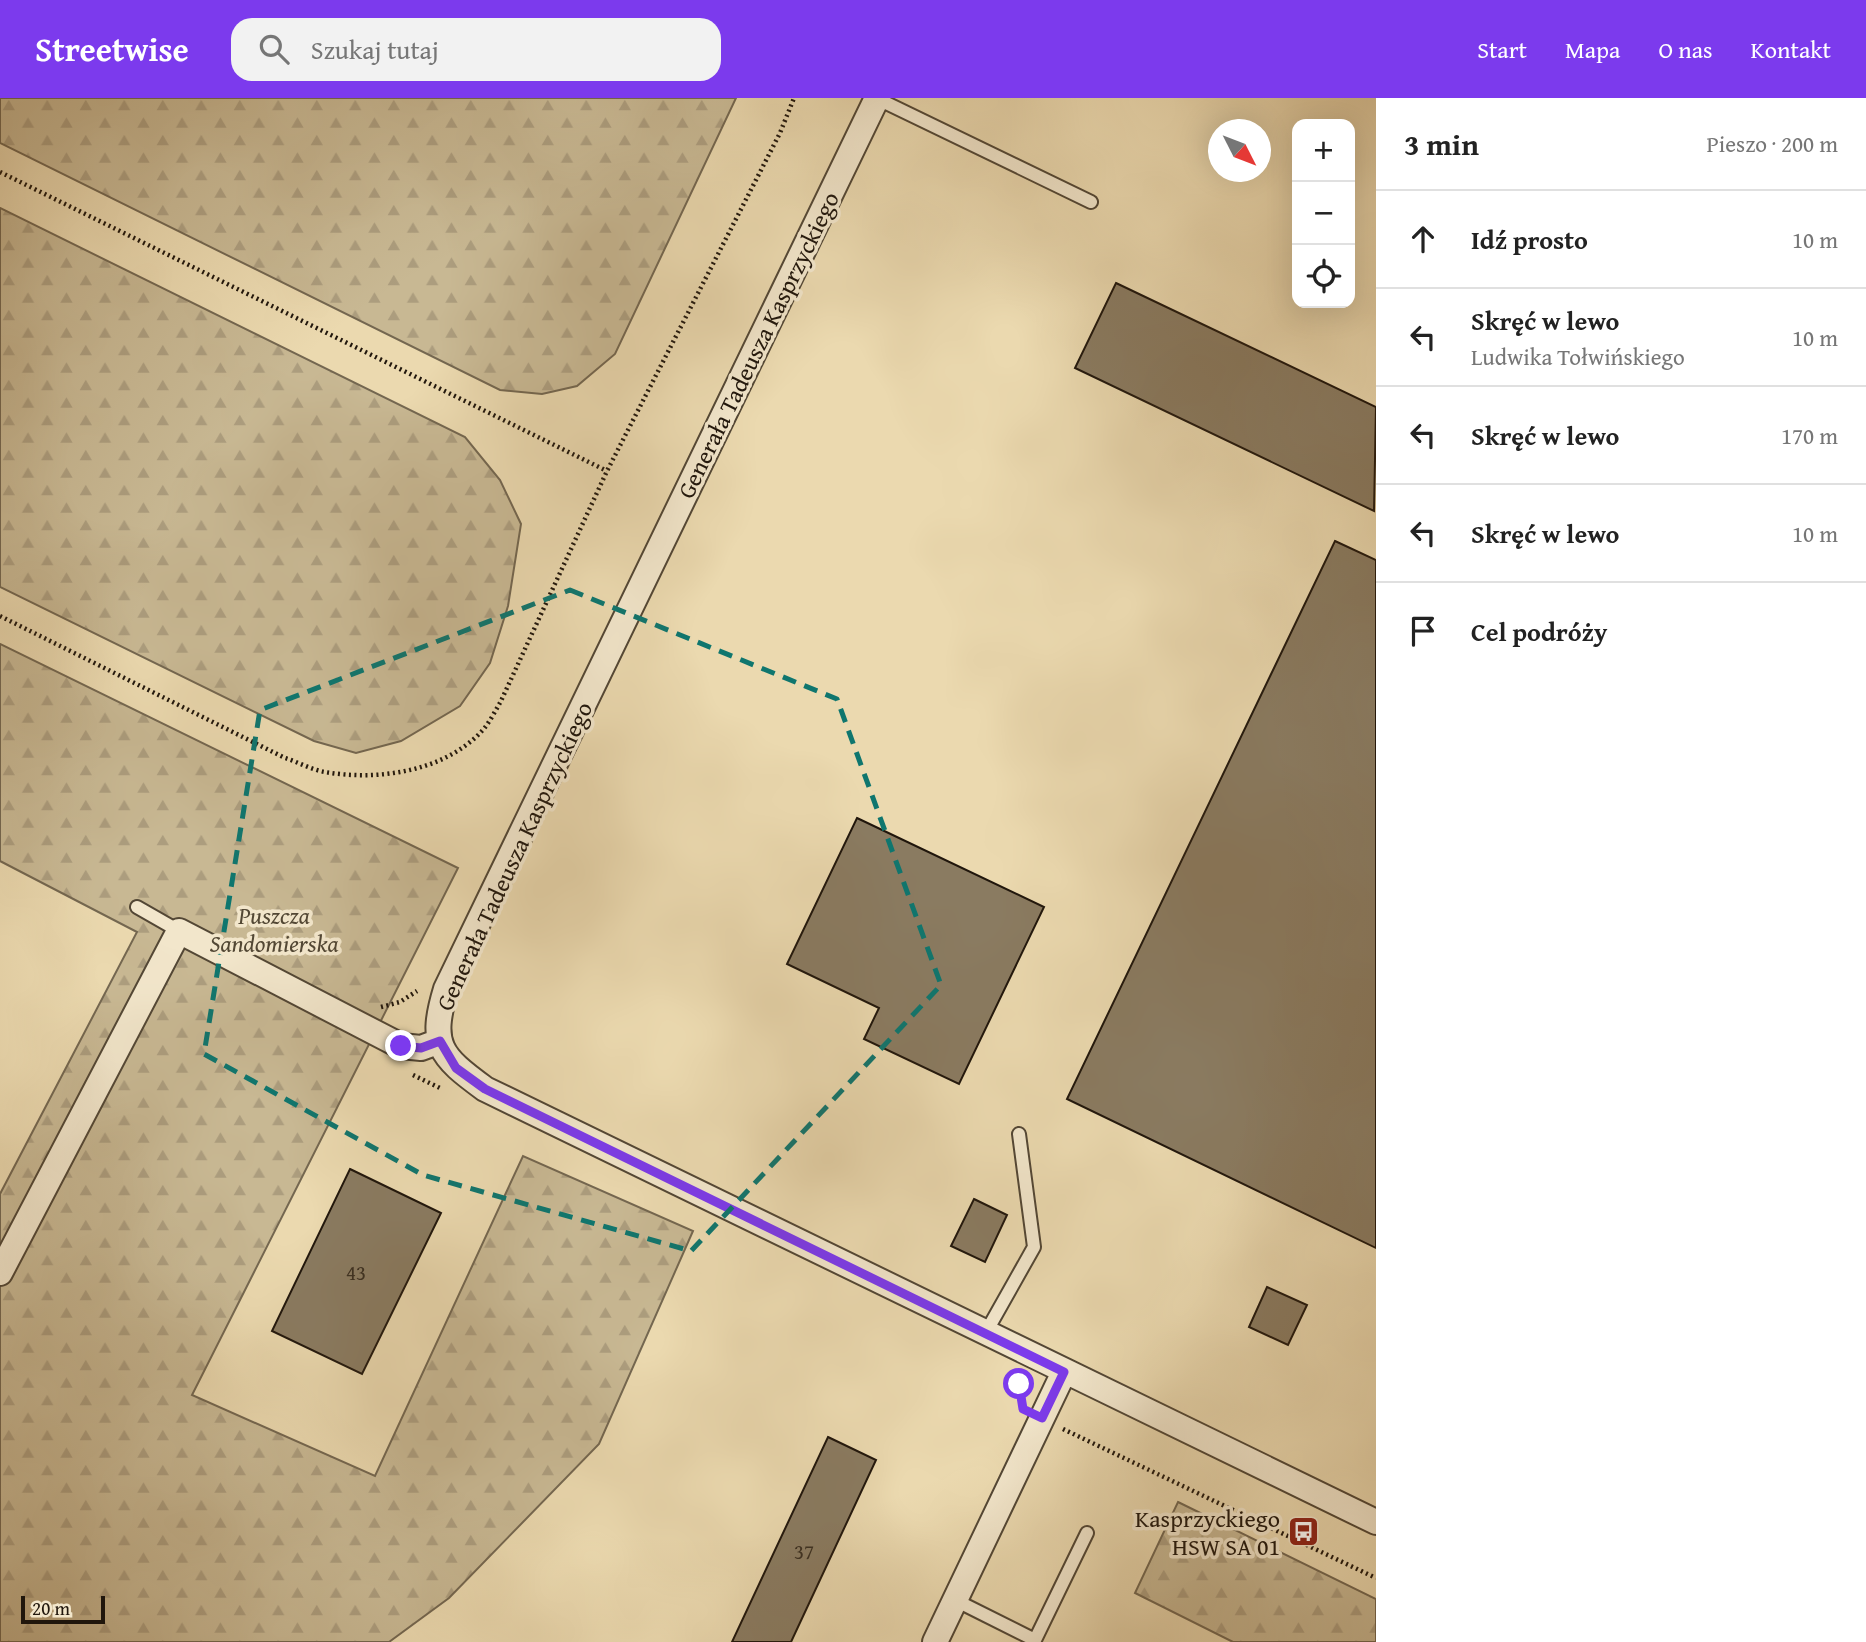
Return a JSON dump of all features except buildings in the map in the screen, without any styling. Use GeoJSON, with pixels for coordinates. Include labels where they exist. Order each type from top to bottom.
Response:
{"type":"FeatureCollection","features":[{"type":"Feature","properties":{"kind":"street","name":"Generała Tadeusza Kasprzyckiego"},"geometry":{"type":"LineString","coordinates":[[876,98],[446,989],[436,1021],[440,1041],[456,1068],[485,1089],[1376,1522]]}},
{"type":"Feature","properties":{"kind":"street"},"geometry":{"type":"LineString","coordinates":[[0,1273],[179,931],[401,1046],[421,1048],[440,1041]]}},
{"type":"Feature","properties":{"kind":"street"},"geometry":{"type":"LineString","coordinates":[[935,1642],[1064,1372]]}},
{"type":"Feature","properties":{"kind":"lane"},"geometry":{"type":"LineString","coordinates":[[876,98],[1091,202]]}},
{"type":"Feature","properties":{"kind":"lane"},"geometry":{"type":"LineString","coordinates":[[137,907],[179,931]]}},
{"type":"Feature","properties":{"kind":"lane"},"geometry":{"type":"LineString","coordinates":[[985,1334],[1034,1247],[1019,1134]]}},
{"type":"Feature","properties":{"kind":"lane"},"geometry":{"type":"LineString","coordinates":[[955,1600],[1034,1641],[1087,1533]]}},
{"type":"Feature","properties":{"kind":"path"},"geometry":{"type":"LineString","coordinates":[[0,616],[298,762],[324,772],[366,776],[413,770],[449,756],[481,732],[501,701],[607,471],[780,133],[794,98]]}},
{"type":"Feature","properties":{"kind":"path"},"geometry":{"type":"LineString","coordinates":[[0,172],[607,471]]}},
{"type":"Feature","properties":{"kind":"path"},"geometry":{"type":"LineString","coordinates":[[367,1006],[381,1007],[400,1002],[423,983]]}},
{"type":"Feature","properties":{"kind":"path"},"geometry":{"type":"LineString","coordinates":[[401,1069],[450,1093]]}},
{"type":"Feature","properties":{"kind":"path"},"geometry":{"type":"LineString","coordinates":[[1012,1372],[1019,1384],[1023,1409],[1376,1578]]}},
{"type":"Feature","properties":{"kind":"highlighted area"},"geometry":{"type":"Polygon","coordinates":[[[570,590],[837,699],[941,985],[691,1251],[423,1175],[204,1054],[260,710],[570,590]]]}},
{"type":"Feature","properties":{"kind":"green space"},"geometry":{"type":"Polygon","coordinates":[[[0,98],[736,98],[615,354],[577,386],[542,394],[500,390],[0,143],[0,98]]]}},
{"type":"Feature","properties":{"kind":"green space"},"geometry":{"type":"Polygon","coordinates":[[[0,208],[465,437],[500,480],[521,524],[508,606],[490,663],[460,706],[401,741],[356,753],[314,741],[0,587],[0,208]]]}},
{"type":"Feature","properties":{"kind":"green space","name":"Puszcza Sandomierska"},"geometry":{"type":"Polygon","coordinates":[[[0,644],[458,868],[192,1395],[375,1476],[523,1156],[693,1231],[599,1444],[449,1598],[389,1642],[0,1642],[0,1194],[137,932],[0,861],[0,644]]]}},
{"type":"Feature","properties":{"kind":"green space"},"geometry":{"type":"Polygon","coordinates":[[[1178,1502],[1376,1599],[1376,1642],[1233,1642],[1135,1593],[1178,1502]]]}},
{"type":"Feature","properties":{"kind":"place","name":"Kasprzyckiego HSW SA 01"},"geometry":{"type":"Point","coordinates":[1303,1532]}},
{"type":"Feature","properties":{"kind":"route"},"geometry":{"type":"LineString","coordinates":[[401,1046],[421,1048],[440,1041],[456,1068],[485,1089],[1064,1372],[1042,1418],[1023,1409],[1019,1384]]}}]}
